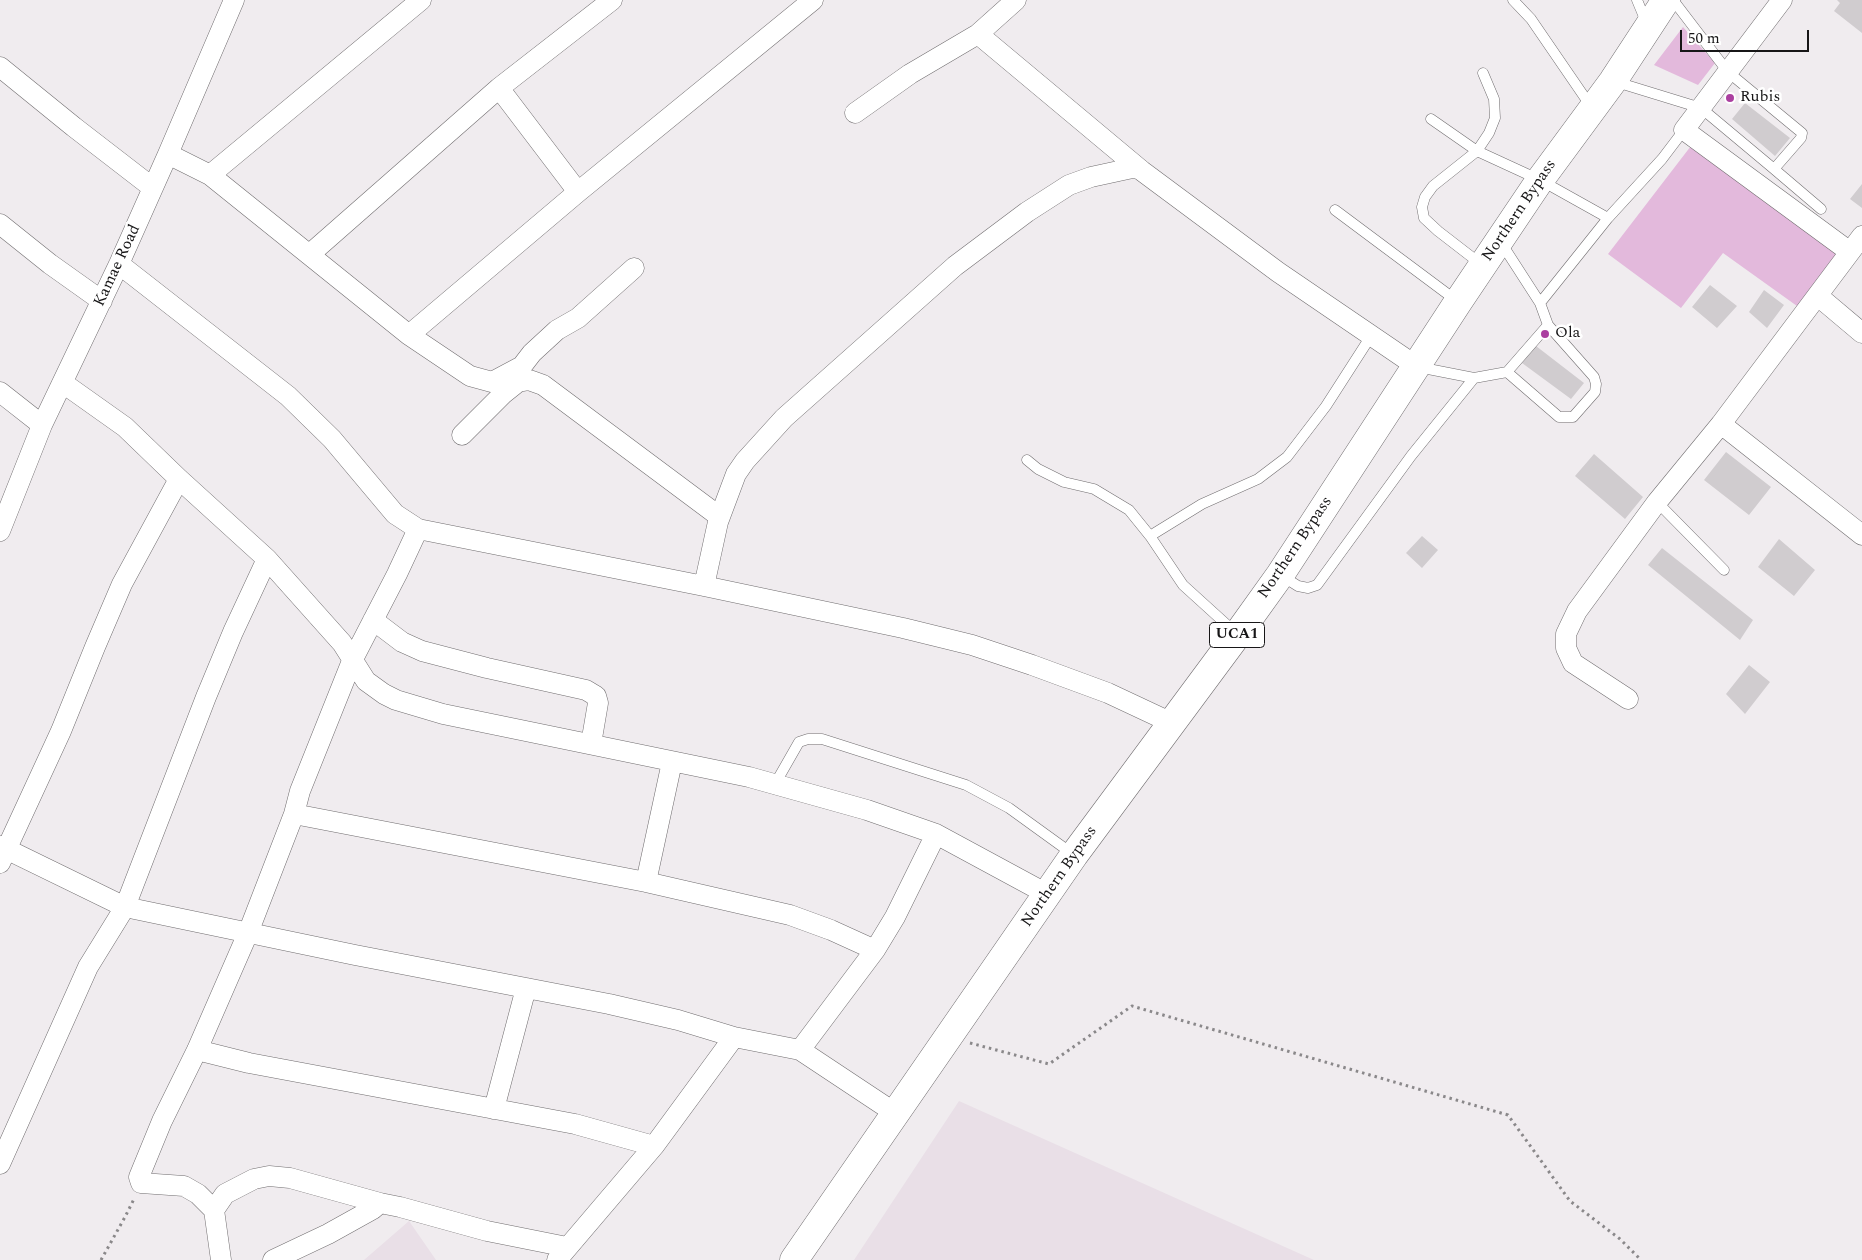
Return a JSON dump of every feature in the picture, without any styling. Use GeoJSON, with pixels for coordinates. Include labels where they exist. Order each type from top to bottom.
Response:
{"type":"FeatureCollection","features":[{"type":"Feature","properties":{"kind":"main road","name":"Northern Bypass"},"geometry":{"type":"LineString","coordinates":[[794,1260],[1074,855],[1280,575],[1458,302],[1540,180],[1612,81],[1666,0]]}},
{"type":"Feature","properties":{"kind":"street","name":"Kamae Road"},"geometry":{"type":"LineString","coordinates":[[0,531],[42,425],[119,264],[234,0]]}},
{"type":"Feature","properties":{"kind":"street"},"geometry":{"type":"LineString","coordinates":[[210,175],[421,0]]}},
{"type":"Feature","properties":{"kind":"street"},"geometry":{"type":"LineString","coordinates":[[310,254],[499,88],[612,0]]}},
{"type":"Feature","properties":{"kind":"street"},"geometry":{"type":"LineString","coordinates":[[409,335],[578,192],[813,0]]}},
{"type":"Feature","properties":{"kind":"street"},"geometry":{"type":"LineString","coordinates":[[1628,699],[1573,663],[1566,648],[1566,634],[1577,611],[1657,502],[1721,424],[1856,244],[1684,130],[1782,0]]}},
{"type":"Feature","properties":{"kind":"street"},"geometry":{"type":"LineString","coordinates":[[855,113],[910,74],[978,34],[1004,4]]}},
{"type":"Feature","properties":{"kind":"street"},"geometry":{"type":"LineString","coordinates":[[978,34],[1137,167],[1278,272],[1416,366]]}},
{"type":"Feature","properties":{"kind":"street"},"geometry":{"type":"LineString","coordinates":[[0,67],[153,188]]}},
{"type":"Feature","properties":{"kind":"street"},"geometry":{"type":"LineString","coordinates":[[499,88],[578,192]]}},
{"type":"Feature","properties":{"kind":"street"},"geometry":{"type":"LineString","coordinates":[[168,154],[210,175],[409,335],[470,376],[492,382],[522,366],[556,330],[578,318],[634,268]]}},
{"type":"Feature","properties":{"kind":"street"},"geometry":{"type":"LineString","coordinates":[[704,586],[720,517],[736,474],[745,461],[784,418],[955,266],[1028,212],[1069,185],[1091,177],[1137,167]]}},
{"type":"Feature","properties":{"kind":"street"},"geometry":{"type":"LineString","coordinates":[[0,224],[50,264],[102,301]]}},
{"type":"Feature","properties":{"kind":"street"},"geometry":{"type":"LineString","coordinates":[[119,264],[288,396],[332,439],[395,514],[418,529],[704,586],[903,628],[972,645],[1108,693],[1172,723]]}},
{"type":"Feature","properties":{"kind":"street"},"geometry":{"type":"LineString","coordinates":[[1818,296],[1862,333]]}},
{"type":"Feature","properties":{"kind":"street"},"geometry":{"type":"LineString","coordinates":[[462,435],[503,394],[518,382],[529,380],[543,385],[720,517]]}},
{"type":"Feature","properties":{"kind":"street"},"geometry":{"type":"LineString","coordinates":[[63,383],[126,427],[179,479],[267,559],[342,643],[366,681],[374,688],[396,700],[443,714],[749,777],[867,810],[936,834],[1047,894]]}},
{"type":"Feature","properties":{"kind":"street"},"geometry":{"type":"LineString","coordinates":[[0,392],[42,425]]}},
{"type":"Feature","properties":{"kind":"street"},"geometry":{"type":"LineString","coordinates":[[1721,424],[1862,535]]}},
{"type":"Feature","properties":{"kind":"street"},"geometry":{"type":"LineString","coordinates":[[179,479],[122,584],[94,647],[61,731],[2,853],[125,907],[669,1018],[734,1037],[800,1050],[895,1112]]}},
{"type":"Feature","properties":{"kind":"street"},"geometry":{"type":"LineString","coordinates":[[221,1260],[214,1210],[198,1194],[184,1186],[141,1183],[139,1176],[162,1121],[197,1050],[248,933],[352,661],[418,529]]}},
{"type":"Feature","properties":{"kind":"street"},"geometry":{"type":"LineString","coordinates":[[0,1164],[88,967],[125,907],[206,697],[233,632],[267,559]]}},
{"type":"Feature","properties":{"kind":"street"},"geometry":{"type":"LineString","coordinates":[[373,620],[402,642],[422,651],[487,668],[586,690],[596,696],[598,703],[591,744]]}},
{"type":"Feature","properties":{"kind":"street"},"geometry":{"type":"LineString","coordinates":[[646,882],[672,762]]}},
{"type":"Feature","properties":{"kind":"street"},"geometry":{"type":"LineString","coordinates":[[294,814],[646,882],[790,915],[831,930],[875,950]]}},
{"type":"Feature","properties":{"kind":"street"},"geometry":{"type":"LineString","coordinates":[[800,1050],[875,950],[896,917],[936,834]]}},
{"type":"Feature","properties":{"kind":"street"},"geometry":{"type":"LineString","coordinates":[[494,1109],[526,988]]}},
{"type":"Feature","properties":{"kind":"street"},"geometry":{"type":"LineString","coordinates":[[214,1210],[225,1194],[254,1179],[270,1176],[290,1178],[487,1231],[562,1254],[654,1146],[734,1037]]}},
{"type":"Feature","properties":{"kind":"street"},"geometry":{"type":"LineString","coordinates":[[197,1050],[248,1063],[575,1124],[654,1146]]}},
{"type":"Feature","properties":{"kind":"street"},"geometry":{"type":"LineString","coordinates":[[273,1260],[328,1234],[373,1210],[380,1203]]}},
{"type":"Feature","properties":{"kind":"lane"},"geometry":{"type":"LineString","coordinates":[[1636,0],[1649,27]]}},
{"type":"Feature","properties":{"kind":"lane"},"geometry":{"type":"LineString","coordinates":[[1673,0],[1728,72],[1802,133],[1801,138],[1774,169]]}},
{"type":"Feature","properties":{"kind":"lane"},"geometry":{"type":"LineString","coordinates":[[1515,1],[1531,19],[1592,109]]}},
{"type":"Feature","properties":{"kind":"lane"},"geometry":{"type":"LineString","coordinates":[[1483,73],[1494,99],[1495,118],[1490,133],[1477,151],[1433,186],[1425,197],[1422,207],[1424,218],[1438,232],[1483,266]]}},
{"type":"Feature","properties":{"kind":"lane"},"geometry":{"type":"LineString","coordinates":[[1612,81],[1701,108],[1821,209]]}},
{"type":"Feature","properties":{"kind":"lane"},"geometry":{"type":"LineString","coordinates":[[1431,119],[1477,151],[1540,180],[1608,218]]}},
{"type":"Feature","properties":{"kind":"lane"},"geometry":{"type":"LineString","coordinates":[[1540,303],[1608,218],[1662,159],[1684,130]]}},
{"type":"Feature","properties":{"kind":"lane"},"geometry":{"type":"LineString","coordinates":[[1335,210],[1458,302]]}},
{"type":"Feature","properties":{"kind":"lane"},"geometry":{"type":"LineString","coordinates":[[1500,240],[1540,303],[1548,325],[1594,377],[1596,384],[1595,392],[1573,417],[1559,418],[1507,372]]}},
{"type":"Feature","properties":{"kind":"lane"},"geometry":{"type":"LineString","coordinates":[[1416,366],[1474,378],[1507,372],[1548,325]]}},
{"type":"Feature","properties":{"kind":"lane"},"geometry":{"type":"LineString","coordinates":[[1150,536],[1202,504],[1258,479],[1287,457],[1326,406],[1371,336]]}},
{"type":"Feature","properties":{"kind":"lane"},"geometry":{"type":"LineString","coordinates":[[1280,575],[1298,586],[1308,588],[1317,585],[1411,456],[1474,378]]}},
{"type":"Feature","properties":{"kind":"lane"},"geometry":{"type":"LineString","coordinates":[[1027,460],[1038,469],[1064,482],[1094,489],[1129,510],[1150,536],[1184,585],[1237,635]]}},
{"type":"Feature","properties":{"kind":"lane"},"geometry":{"type":"LineString","coordinates":[[1657,502],[1724,570]]}},
{"type":"Feature","properties":{"kind":"lane"},"geometry":{"type":"LineString","coordinates":[[775,784],[799,742],[808,739],[822,739],[966,785],[1009,808],[1074,855]]}},
{"type":"Feature","properties":{"kind":"path"},"geometry":{"type":"LineString","coordinates":[[948,1037],[1050,1064],[1132,1006],[1508,1115],[1570,1201],[1620,1239],[1641,1260]]}},
{"type":"Feature","properties":{"kind":"path"},"geometry":{"type":"LineString","coordinates":[[100,1260],[126,1217],[141,1183]]}},
{"type":"Feature","properties":{"kind":"shaded area"},"geometry":{"type":"Polygon","coordinates":[[[1683,27],[1715,63],[1698,85],[1654,65],[1683,27]]]}},
{"type":"Feature","properties":{"kind":"shaded area"},"geometry":{"type":"Polygon","coordinates":[[[1694,142],[1840,251],[1797,306],[1723,253],[1681,308],[1608,254],[1694,142]]]}},
{"type":"Feature","properties":{"kind":"shaded area"},"geometry":{"type":"Polygon","coordinates":[[[959,1101],[1314,1260],[854,1260],[959,1101]]]}},
{"type":"Feature","properties":{"kind":"shaded area"},"geometry":{"type":"Polygon","coordinates":[[[409,1221],[436,1260],[364,1260],[409,1221]]]}},
{"type":"Feature","properties":{"kind":"building"},"geometry":{"type":"Polygon","coordinates":[[[1837,0],[1862,0],[1862,33],[1834,11],[1840,3],[1837,0]]]}},
{"type":"Feature","properties":{"kind":"building"},"geometry":{"type":"Polygon","coordinates":[[[1745,103],[1790,138],[1775,156],[1732,119],[1745,103]]]}},
{"type":"Feature","properties":{"kind":"building"},"geometry":{"type":"Polygon","coordinates":[[[1862,184],[1862,208],[1850,199],[1862,184]]]}},
{"type":"Feature","properties":{"kind":"building"},"geometry":{"type":"Polygon","coordinates":[[[1710,285],[1737,306],[1717,328],[1692,307],[1710,285]]]}},
{"type":"Feature","properties":{"kind":"building"},"geometry":{"type":"Polygon","coordinates":[[[1764,290],[1784,305],[1767,328],[1749,312],[1764,290]]]}},
{"type":"Feature","properties":{"kind":"building"},"geometry":{"type":"Polygon","coordinates":[[[1536,346],[1584,383],[1571,399],[1522,363],[1536,346]]]}},
{"type":"Feature","properties":{"kind":"building"},"geometry":{"type":"Polygon","coordinates":[[[1726,452],[1771,487],[1749,515],[1704,480],[1726,452]]]}},
{"type":"Feature","properties":{"kind":"building"},"geometry":{"type":"Polygon","coordinates":[[[1594,454],[1643,497],[1625,519],[1575,476],[1594,454]]]}},
{"type":"Feature","properties":{"kind":"building"},"geometry":{"type":"Polygon","coordinates":[[[1422,536],[1438,550],[1422,568],[1406,553],[1422,536]]]}},
{"type":"Feature","properties":{"kind":"building"},"geometry":{"type":"Polygon","coordinates":[[[1779,539],[1815,570],[1794,596],[1758,567],[1779,539]]]}},
{"type":"Feature","properties":{"kind":"building"},"geometry":{"type":"Polygon","coordinates":[[[1662,548],[1753,620],[1740,640],[1648,565],[1662,548]]]}},
{"type":"Feature","properties":{"kind":"building"},"geometry":{"type":"Polygon","coordinates":[[[1749,665],[1770,682],[1745,714],[1726,694],[1749,665]]]}},
{"type":"Feature","properties":{"kind":"place","name":"Rubis"},"geometry":{"type":"Point","coordinates":[1730,98]}},
{"type":"Feature","properties":{"kind":"place","name":"Ola"},"geometry":{"type":"Point","coordinates":[1545,334]}}]}
